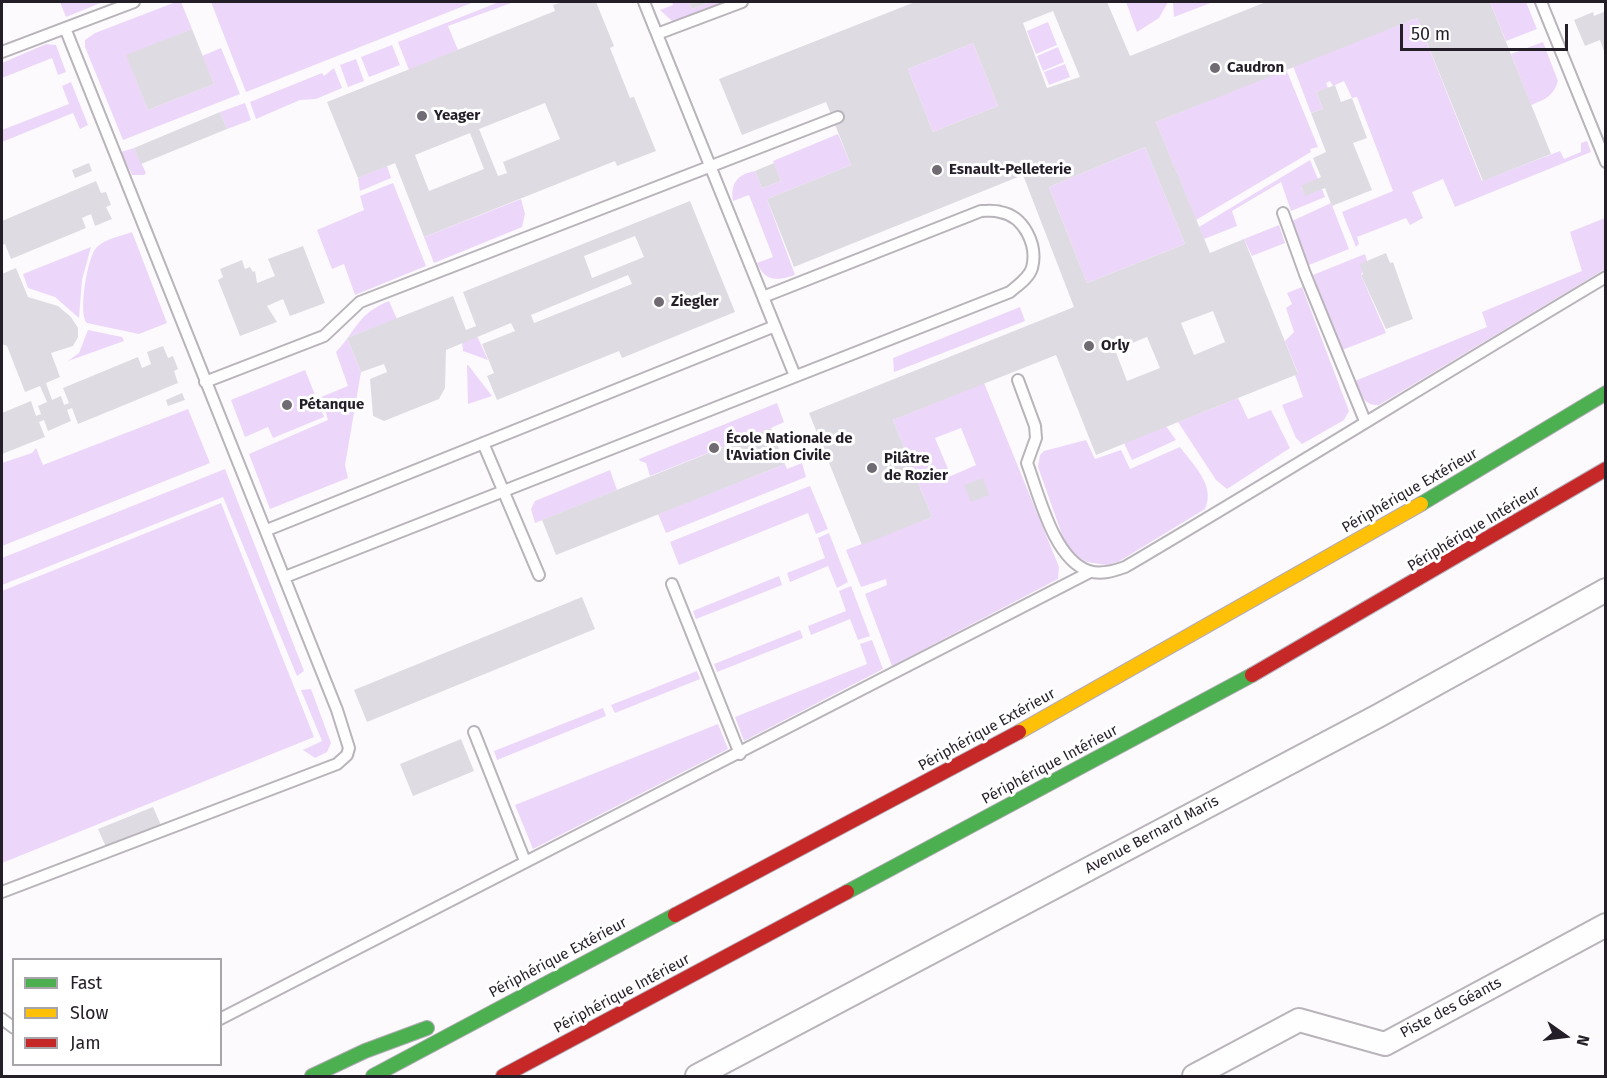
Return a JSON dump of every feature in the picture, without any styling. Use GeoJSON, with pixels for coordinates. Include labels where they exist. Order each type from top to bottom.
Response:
{"type":"FeatureCollection","features":[{"type":"Feature","properties":{"kind":"highway","name":"Périphérique Extérieur"},"geometry":{"type":"LineString","coordinates":[[373,1077],[539,986],[983,752],[1425,502],[1605,393]]}},
{"type":"Feature","properties":{"kind":"highway","name":"Périphérique Intérieur"},"geometry":{"type":"LineString","coordinates":[[502,1077],[1286,657],[1605,470]]}},
{"type":"Feature","properties":{"kind":"highway"},"geometry":{"type":"LineString","coordinates":[[312,1077],[365,1051],[539,986]]}},
{"type":"Feature","properties":{"kind":"street","name":"Avenue Bernard Maris"},"geometry":{"type":"LineString","coordinates":[[697,1077],[1378,716],[1605,590]]}},
{"type":"Feature","properties":{"kind":"street","name":"Piste des Géants"},"geometry":{"type":"LineString","coordinates":[[1194,1077],[1299,1020],[1385,1044],[1605,925]]}},
{"type":"Feature","properties":{"kind":"lane"},"geometry":{"type":"LineString","coordinates":[[2,52],[135,2]]}},
{"type":"Feature","properties":{"kind":"lane"},"geometry":{"type":"LineString","coordinates":[[644,2],[795,376]]}},
{"type":"Feature","properties":{"kind":"lane"},"geometry":{"type":"LineString","coordinates":[[657,34],[742,2]]}},
{"type":"Feature","properties":{"kind":"lane"},"geometry":{"type":"LineString","coordinates":[[1541,2],[1605,162]]}},
{"type":"Feature","properties":{"kind":"lane"},"geometry":{"type":"LineString","coordinates":[[2,892],[337,764],[347,755],[349,741],[267,530],[205,382],[65,28]]}},
{"type":"Feature","properties":{"kind":"lane"},"geometry":{"type":"LineString","coordinates":[[205,382],[324,336],[360,302],[838,117]]}},
{"type":"Feature","properties":{"kind":"lane"},"geometry":{"type":"LineString","coordinates":[[285,577],[1010,292],[1024,281],[1032,269],[1033,250],[1025,228],[1013,217],[1001,212],[981,211],[763,297]]}},
{"type":"Feature","properties":{"kind":"lane"},"geometry":{"type":"LineString","coordinates":[[1283,213],[1309,285],[1365,421]]}},
{"type":"Feature","properties":{"kind":"lane"},"geometry":{"type":"LineString","coordinates":[[222,1018],[525,861],[740,754],[1090,572],[1109,572],[1125,567],[1605,277]]}},
{"type":"Feature","properties":{"kind":"lane"},"geometry":{"type":"LineString","coordinates":[[267,530],[775,326]]}},
{"type":"Feature","properties":{"kind":"lane"},"geometry":{"type":"LineString","coordinates":[[1018,380],[1035,426],[1036,438],[1026,463],[1062,551],[1074,563],[1090,572]]}},
{"type":"Feature","properties":{"kind":"lane"},"geometry":{"type":"LineString","coordinates":[[483,443],[539,575]]}},
{"type":"Feature","properties":{"kind":"lane"},"geometry":{"type":"LineString","coordinates":[[672,584],[740,754]]}},
{"type":"Feature","properties":{"kind":"lane"},"geometry":{"type":"LineString","coordinates":[[474,732],[525,861]]}},
{"type":"Feature","properties":{"kind":"shaded area"},"geometry":{"type":"Polygon","coordinates":[[[60,2],[103,2],[66,17],[60,2]]]}},
{"type":"Feature","properties":{"kind":"shaded area"},"geometry":{"type":"Polygon","coordinates":[[[181,2],[192,29],[127,56],[148,110],[214,84],[202,56],[221,48],[240,94],[123,140],[85,47],[85,40],[95,33],[181,2]]]}},
{"type":"Feature","properties":{"kind":"shaded area"},"geometry":{"type":"Polygon","coordinates":[[[211,2],[474,2],[246,92],[211,2]]]}},
{"type":"Feature","properties":{"kind":"shaded area"},"geometry":{"type":"Polygon","coordinates":[[[499,2],[514,2],[448,26],[458,50],[409,70],[398,42],[499,2]]]}},
{"type":"Feature","properties":{"kind":"shaded area"},"geometry":{"type":"Polygon","coordinates":[[[672,2],[689,2],[692,9],[710,2],[736,2],[677,22],[672,21],[660,10],[673,5],[672,2]]]}},
{"type":"Feature","properties":{"kind":"shaded area"},"geometry":{"type":"Polygon","coordinates":[[[1126,2],[1168,2],[1159,18],[1137,32],[1126,2]]]}},
{"type":"Feature","properties":{"kind":"shaded area"},"geometry":{"type":"Polygon","coordinates":[[[1173,2],[1213,2],[1174,17],[1173,2]]]}},
{"type":"Feature","properties":{"kind":"shaded area"},"geometry":{"type":"Polygon","coordinates":[[[1490,2],[1526,2],[1537,29],[1506,41],[1490,2]]]}},
{"type":"Feature","properties":{"kind":"shaded area"},"geometry":{"type":"Polygon","coordinates":[[[1417,18],[1482,181],[1560,151],[1564,159],[1581,152],[1581,143],[1587,141],[1591,152],[1455,207],[1443,179],[1412,192],[1423,218],[1410,225],[1406,218],[1357,237],[1359,244],[1356,247],[1342,212],[1393,191],[1357,97],[1352,98],[1344,81],[1333,86],[1330,81],[1326,83],[1328,88],[1316,92],[1323,109],[1311,113],[1293,66],[1417,18]]]}},
{"type":"Feature","properties":{"kind":"shaded area"},"geometry":{"type":"Polygon","coordinates":[[[1048,22],[1057,45],[1036,54],[1027,31],[1048,22]]]}},
{"type":"Feature","properties":{"kind":"shaded area"},"geometry":{"type":"Polygon","coordinates":[[[1543,42],[1558,81],[1548,96],[1531,105],[1511,54],[1543,42]]]}},
{"type":"Feature","properties":{"kind":"shaded area"},"geometry":{"type":"Polygon","coordinates":[[[973,43],[998,106],[933,132],[908,69],[973,43]]]}},
{"type":"Feature","properties":{"kind":"shaded area"},"geometry":{"type":"Polygon","coordinates":[[[46,44],[56,45],[66,72],[58,75],[52,58],[2,78],[2,63],[46,44]]]}},
{"type":"Feature","properties":{"kind":"shaded area"},"geometry":{"type":"Polygon","coordinates":[[[392,45],[400,65],[369,77],[361,57],[392,45]]]}},
{"type":"Feature","properties":{"kind":"shaded area"},"geometry":{"type":"Polygon","coordinates":[[[1058,47],[1064,62],[1043,71],[1037,56],[1058,47]]]}},
{"type":"Feature","properties":{"kind":"shaded area"},"geometry":{"type":"Polygon","coordinates":[[[356,59],[364,81],[348,87],[340,65],[356,59]]]}},
{"type":"Feature","properties":{"kind":"shaded area"},"geometry":{"type":"Polygon","coordinates":[[[1065,64],[1070,77],[1049,85],[1044,72],[1065,64]]]}},
{"type":"Feature","properties":{"kind":"shaded area"},"geometry":{"type":"Polygon","coordinates":[[[334,68],[342,88],[316,99],[300,100],[256,119],[250,102],[322,73],[324,76],[334,68]]]}},
{"type":"Feature","properties":{"kind":"shaded area"},"geometry":{"type":"Polygon","coordinates":[[[1286,69],[1318,147],[1310,149],[1311,152],[1196,220],[1156,122],[1286,69]]]}},
{"type":"Feature","properties":{"kind":"shaded area"},"geometry":{"type":"Polygon","coordinates":[[[71,82],[88,125],[80,129],[73,113],[2,142],[2,130],[69,104],[62,86],[71,82]]]}},
{"type":"Feature","properties":{"kind":"shaded area"},"geometry":{"type":"Polygon","coordinates":[[[245,103],[251,120],[227,129],[220,112],[245,103]]]}},
{"type":"Feature","properties":{"kind":"shaded area"},"geometry":{"type":"Polygon","coordinates":[[[838,134],[851,165],[767,199],[795,275],[778,279],[768,277],[757,263],[773,257],[749,195],[733,201],[734,184],[744,174],[755,171],[762,188],[781,181],[773,161],[838,134]]]}},
{"type":"Feature","properties":{"kind":"shaded area"},"geometry":{"type":"Polygon","coordinates":[[[1145,147],[1185,244],[1087,283],[1049,187],[1145,147]]]}},
{"type":"Feature","properties":{"kind":"shaded area"},"geometry":{"type":"Polygon","coordinates":[[[134,148],[146,173],[144,175],[132,175],[121,152],[134,148]]]}},
{"type":"Feature","properties":{"kind":"shaded area"},"geometry":{"type":"Polygon","coordinates":[[[1310,160],[1318,179],[1301,187],[1305,195],[1322,189],[1325,197],[1291,211],[1281,182],[1232,211],[1237,226],[1204,239],[1199,227],[1310,160]]]}},
{"type":"Feature","properties":{"kind":"shaded area"},"geometry":{"type":"Polygon","coordinates":[[[387,166],[391,178],[360,191],[358,178],[387,166]]]}},
{"type":"Feature","properties":{"kind":"shaded area"},"geometry":{"type":"Polygon","coordinates":[[[393,183],[426,266],[355,295],[344,264],[332,269],[317,230],[364,210],[360,196],[393,183]]]}},
{"type":"Feature","properties":{"kind":"shaded area"},"geometry":{"type":"Polygon","coordinates":[[[521,199],[525,214],[522,227],[434,263],[424,237],[521,199]]]}},
{"type":"Feature","properties":{"kind":"shaded area"},"geometry":{"type":"Polygon","coordinates":[[[1331,203],[1349,249],[1309,265],[1292,221],[1331,203]]]}},
{"type":"Feature","properties":{"kind":"shaded area"},"geometry":{"type":"Polygon","coordinates":[[[1605,218],[1605,269],[1379,405],[1369,404],[1363,398],[1355,381],[1487,327],[1482,312],[1582,271],[1570,232],[1605,218]]]}},
{"type":"Feature","properties":{"kind":"shaded area"},"geometry":{"type":"Polygon","coordinates":[[[1279,225],[1285,243],[1252,256],[1244,239],[1279,225]]]}},
{"type":"Feature","properties":{"kind":"shaded area"},"geometry":{"type":"Polygon","coordinates":[[[132,232],[167,323],[139,334],[87,323],[83,309],[87,273],[93,253],[104,242],[132,232]]]}},
{"type":"Feature","properties":{"kind":"shaded area"},"geometry":{"type":"Polygon","coordinates":[[[91,247],[82,280],[79,318],[55,297],[28,288],[23,274],[91,247]]]}},
{"type":"Feature","properties":{"kind":"shaded area"},"geometry":{"type":"Polygon","coordinates":[[[1365,254],[1367,261],[1361,275],[1386,333],[1342,350],[1313,275],[1365,254]]]}},
{"type":"Feature","properties":{"kind":"shaded area"},"geometry":{"type":"Polygon","coordinates":[[[1302,287],[1349,411],[1344,420],[1302,444],[1296,438],[1282,405],[1303,397],[1295,375],[1298,373],[1285,341],[1294,332],[1286,308],[1292,304],[1287,293],[1302,287]]]}},
{"type":"Feature","properties":{"kind":"shaded area"},"geometry":{"type":"Polygon","coordinates":[[[389,301],[397,319],[348,338],[370,311],[389,301]]]}},
{"type":"Feature","properties":{"kind":"shaded area"},"geometry":{"type":"Polygon","coordinates":[[[1020,307],[1025,321],[894,372],[893,358],[1020,307]]]}},
{"type":"Feature","properties":{"kind":"shaded area"},"geometry":{"type":"Polygon","coordinates":[[[88,330],[122,337],[124,341],[68,361],[79,353],[88,330]]]}},
{"type":"Feature","properties":{"kind":"shaded area"},"geometry":{"type":"Polygon","coordinates":[[[477,336],[488,360],[463,351],[462,342],[477,336]]]}},
{"type":"Feature","properties":{"kind":"shaded area"},"geometry":{"type":"Polygon","coordinates":[[[347,338],[361,372],[345,465],[348,478],[270,509],[249,454],[328,420],[321,397],[348,386],[336,352],[347,338]]]}},
{"type":"Feature","properties":{"kind":"shaded area"},"geometry":{"type":"Polygon","coordinates":[[[468,365],[492,396],[468,404],[468,365]]]}},
{"type":"Feature","properties":{"kind":"shaded area"},"geometry":{"type":"Polygon","coordinates":[[[305,370],[324,417],[273,438],[268,427],[245,437],[231,400],[305,370]]]}},
{"type":"Feature","properties":{"kind":"shaded area"},"geometry":{"type":"Polygon","coordinates":[[[984,383],[1059,567],[1058,579],[892,666],[865,594],[887,585],[886,579],[861,587],[846,550],[932,517],[893,420],[984,383]],[[961,428],[935,438],[951,476],[976,465],[961,428]]]}},
{"type":"Feature","properties":{"kind":"shaded area"},"geometry":{"type":"Polygon","coordinates":[[[1238,398],[1248,419],[1271,410],[1290,448],[1227,489],[1216,480],[1178,422],[1238,398]]]}},
{"type":"Feature","properties":{"kind":"shaded area"},"geometry":{"type":"Polygon","coordinates":[[[777,403],[784,422],[771,428],[650,476],[646,463],[639,459],[777,403]]]}},
{"type":"Feature","properties":{"kind":"shaded area"},"geometry":{"type":"Polygon","coordinates":[[[188,409],[210,463],[2,546],[2,463],[32,453],[36,448],[43,465],[188,409]]]}},
{"type":"Feature","properties":{"kind":"shaded area"},"geometry":{"type":"Polygon","coordinates":[[[1166,426],[1176,440],[1132,460],[1124,443],[1166,426]]]}},
{"type":"Feature","properties":{"kind":"shaded area"},"geometry":{"type":"Polygon","coordinates":[[[1086,440],[1095,459],[1121,450],[1130,469],[1180,447],[1197,468],[1205,484],[1208,500],[1205,509],[1118,562],[1106,565],[1087,562],[1078,557],[1065,543],[1038,467],[1040,455],[1044,451],[1086,440]]]}},
{"type":"Feature","properties":{"kind":"shaded area"},"geometry":{"type":"Polygon","coordinates":[[[802,463],[806,477],[666,533],[658,514],[785,464],[787,469],[802,463]]]}},
{"type":"Feature","properties":{"kind":"shaded area"},"geometry":{"type":"Polygon","coordinates":[[[225,469],[304,671],[297,676],[223,497],[2,585],[2,558],[225,469]]]}},
{"type":"Feature","properties":{"kind":"shaded area"},"geometry":{"type":"Polygon","coordinates":[[[610,470],[617,490],[535,523],[531,509],[535,501],[610,470]]]}},
{"type":"Feature","properties":{"kind":"shaded area"},"geometry":{"type":"Polygon","coordinates":[[[810,486],[828,529],[816,534],[808,513],[679,565],[670,542],[810,486]]]}},
{"type":"Feature","properties":{"kind":"shaded area"},"geometry":{"type":"Polygon","coordinates":[[[221,503],[314,737],[2,863],[2,591],[221,503]]]}},
{"type":"Feature","properties":{"kind":"shaded area"},"geometry":{"type":"Polygon","coordinates":[[[829,533],[848,582],[837,588],[828,566],[790,582],[787,573],[825,558],[818,538],[829,533]]]}},
{"type":"Feature","properties":{"kind":"shaded area"},"geometry":{"type":"Polygon","coordinates":[[[779,576],[782,585],[696,619],[693,611],[779,576]]]}},
{"type":"Feature","properties":{"kind":"shaded area"},"geometry":{"type":"Polygon","coordinates":[[[851,586],[870,636],[858,640],[850,619],[811,635],[808,626],[846,611],[839,591],[851,586]]]}},
{"type":"Feature","properties":{"kind":"shaded area"},"geometry":{"type":"Polygon","coordinates":[[[800,630],[803,638],[717,672],[714,664],[800,630]]]}},
{"type":"Feature","properties":{"kind":"shaded area"},"geometry":{"type":"Polygon","coordinates":[[[872,640],[883,669],[744,741],[735,717],[867,664],[860,644],[872,640]]]}},
{"type":"Feature","properties":{"kind":"shaded area"},"geometry":{"type":"Polygon","coordinates":[[[697,671],[700,679],[615,713],[611,705],[697,671]]]}},
{"type":"Feature","properties":{"kind":"shaded area"},"geometry":{"type":"Polygon","coordinates":[[[311,689],[331,743],[327,752],[315,758],[303,750],[322,741],[301,690],[311,689]]]}},
{"type":"Feature","properties":{"kind":"shaded area"},"geometry":{"type":"Polygon","coordinates":[[[603,708],[606,716],[497,760],[494,751],[603,708]]]}},
{"type":"Feature","properties":{"kind":"shaded area"},"geometry":{"type":"Polygon","coordinates":[[[718,724],[728,749],[533,849],[515,805],[718,724]]]}},
{"type":"Feature","properties":{"kind":"building","name":"Yeager"},"geometry":{"type":"Polygon","coordinates":[[[563,2],[596,2],[614,46],[610,48],[630,98],[634,97],[656,151],[617,166],[615,161],[424,237],[395,163],[358,178],[327,102],[555,11],[553,5],[563,2]],[[545,103],[479,129],[498,176],[507,173],[503,162],[560,139],[545,103]],[[470,133],[415,155],[429,191],[484,169],[470,133]]]}},
{"type":"Feature","properties":{"kind":"building"},"geometry":{"type":"Polygon","coordinates":[[[689,2],[710,2],[692,9],[689,2]]]}},
{"type":"Feature","properties":{"kind":"building"},"geometry":{"type":"Polygon","coordinates":[[[915,2],[1107,2],[1130,56],[1266,2],[1490,2],[1551,154],[1483,181],[1417,18],[1156,122],[1210,253],[1244,239],[1298,374],[1096,455],[1056,355],[893,420],[932,517],[862,545],[809,413],[1074,307],[1023,175],[794,267],[767,199],[851,165],[826,102],[742,135],[719,79],[915,2]],[[1053,11],[1023,23],[1047,88],[1080,77],[1053,11]],[[973,43],[908,69],[933,132],[998,106],[973,43]],[[1145,147],[1049,187],[1087,283],[1185,244],[1145,147]],[[1213,311],[1181,323],[1194,355],[1225,342],[1213,311]],[[1147,337],[1115,350],[1127,381],[1160,368],[1147,337]]]}},
{"type":"Feature","properties":{"kind":"building"},"geometry":{"type":"Polygon","coordinates":[[[1606,11],[1605,54],[1600,40],[1585,46],[1574,20],[1593,12],[1594,16],[1606,11]]]}},
{"type":"Feature","properties":{"kind":"building"},"geometry":{"type":"Polygon","coordinates":[[[192,29],[214,84],[148,110],[126,55],[192,29]]]}},
{"type":"Feature","properties":{"kind":"building"},"geometry":{"type":"Polygon","coordinates":[[[1335,85],[1341,102],[1352,98],[1367,138],[1353,143],[1372,190],[1332,206],[1325,188],[1305,196],[1301,186],[1321,177],[1313,158],[1326,152],[1311,113],[1323,109],[1316,92],[1335,85]]]}},
{"type":"Feature","properties":{"kind":"building"},"geometry":{"type":"Polygon","coordinates":[[[220,112],[227,129],[141,164],[134,148],[220,112]]]}},
{"type":"Feature","properties":{"kind":"building"},"geometry":{"type":"Polygon","coordinates":[[[89,163],[92,171],[75,178],[72,170],[89,163]]]}},
{"type":"Feature","properties":{"kind":"building"},"geometry":{"type":"Polygon","coordinates":[[[774,163],[781,181],[762,188],[755,171],[774,163]]]}},
{"type":"Feature","properties":{"kind":"building"},"geometry":{"type":"Polygon","coordinates":[[[96,181],[101,193],[106,192],[111,205],[106,207],[112,219],[95,226],[91,214],[82,218],[86,228],[11,259],[5,244],[2,245],[2,221],[96,181]]]}},
{"type":"Feature","properties":{"kind":"building","name":"Ziegler"},"geometry":{"type":"Polygon","coordinates":[[[690,201],[735,312],[622,358],[619,351],[497,400],[487,376],[494,373],[482,344],[515,331],[511,323],[446,350],[445,388],[439,399],[384,421],[373,416],[370,379],[387,372],[384,364],[361,372],[347,338],[453,296],[466,330],[476,326],[463,292],[690,201]],[[635,236],[584,256],[592,278],[644,257],[635,236]],[[628,275],[531,315],[534,323],[632,284],[628,275]]]}},
{"type":"Feature","properties":{"kind":"building"},"geometry":{"type":"Polygon","coordinates":[[[303,246],[325,303],[290,316],[283,299],[267,306],[277,322],[240,336],[218,280],[223,277],[220,269],[242,260],[245,269],[250,267],[253,272],[255,271],[257,283],[275,276],[268,259],[303,246]]]}},
{"type":"Feature","properties":{"kind":"building"},"geometry":{"type":"Polygon","coordinates":[[[1386,253],[1390,263],[1393,262],[1413,319],[1386,329],[1361,275],[1363,274],[1360,264],[1386,253]]]}},
{"type":"Feature","properties":{"kind":"building"},"geometry":{"type":"Polygon","coordinates":[[[16,268],[28,297],[58,306],[71,317],[78,328],[78,337],[73,346],[51,353],[60,377],[46,383],[52,400],[61,396],[64,405],[69,403],[63,388],[138,357],[142,368],[151,364],[147,352],[163,346],[168,358],[173,356],[178,369],[174,371],[178,383],[78,424],[72,408],[67,410],[71,421],[48,431],[44,420],[39,422],[45,437],[2,454],[2,413],[31,401],[36,416],[41,414],[38,406],[47,402],[40,386],[25,392],[7,346],[2,344],[2,274],[16,268]]]}},
{"type":"Feature","properties":{"kind":"building"},"geometry":{"type":"Polygon","coordinates":[[[182,393],[185,400],[168,406],[166,400],[182,393]]]}},
{"type":"Feature","properties":{"kind":"building"},"geometry":{"type":"Polygon","coordinates":[[[771,428],[785,464],[556,555],[542,520],[771,428]]]}},
{"type":"Feature","properties":{"kind":"building"},"geometry":{"type":"Polygon","coordinates":[[[983,478],[989,495],[971,502],[964,485],[983,478]]]}},
{"type":"Feature","properties":{"kind":"building"},"geometry":{"type":"Polygon","coordinates":[[[582,597],[595,629],[367,722],[354,690],[582,597]]]}},
{"type":"Feature","properties":{"kind":"building"},"geometry":{"type":"Polygon","coordinates":[[[461,739],[474,771],[413,796],[400,764],[461,739]]]}},
{"type":"Feature","properties":{"kind":"building"},"geometry":{"type":"Polygon","coordinates":[[[153,807],[161,825],[106,847],[98,829],[153,807]]]}},
{"type":"Feature","properties":{"kind":"traffic: fast"},"geometry":{"type":"LineString","coordinates":[[1421,504],[1606,393]]}},
{"type":"Feature","properties":{"kind":"traffic: fast"},"geometry":{"type":"LineString","coordinates":[[847,892],[1252,675]]}},
{"type":"Feature","properties":{"kind":"traffic: fast"},"geometry":{"type":"LineString","coordinates":[[373,1076],[675,915]]}},
{"type":"Feature","properties":{"kind":"traffic: fast"},"geometry":{"type":"LineString","coordinates":[[312,1076],[365,1051],[427,1028]]}},
{"type":"Feature","properties":{"kind":"traffic: slow"},"geometry":{"type":"LineString","coordinates":[[1019,732],[1421,504]]}},
{"type":"Feature","properties":{"kind":"traffic: jam"},"geometry":{"type":"LineString","coordinates":[[1252,675],[1606,469]]}},
{"type":"Feature","properties":{"kind":"traffic: jam"},"geometry":{"type":"LineString","coordinates":[[675,915],[1019,732]]}},
{"type":"Feature","properties":{"kind":"traffic: jam"},"geometry":{"type":"LineString","coordinates":[[503,1076],[847,892]]}},
{"type":"Feature","properties":{"kind":"place","name":"Caudron"},"geometry":{"type":"Point","coordinates":[1215,68]}},
{"type":"Feature","properties":{"kind":"place","name":"Yeager"},"geometry":{"type":"Point","coordinates":[422,116]}},
{"type":"Feature","properties":{"kind":"place","name":"Esnault-Pelleterie"},"geometry":{"type":"Point","coordinates":[937,170]}},
{"type":"Feature","properties":{"kind":"place","name":"Ziegler"},"geometry":{"type":"Point","coordinates":[659,302]}},
{"type":"Feature","properties":{"kind":"place","name":"Orly"},"geometry":{"type":"Point","coordinates":[1089,346]}},
{"type":"Feature","properties":{"kind":"place","name":"Pétanque"},"geometry":{"type":"Point","coordinates":[287,405]}},
{"type":"Feature","properties":{"kind":"place","name":"École Nationale de l'Aviation Civile"},"geometry":{"type":"Point","coordinates":[714,448]}},
{"type":"Feature","properties":{"kind":"place","name":"Pilâtre de Rozier"},"geometry":{"type":"Point","coordinates":[872,468]}}]}
